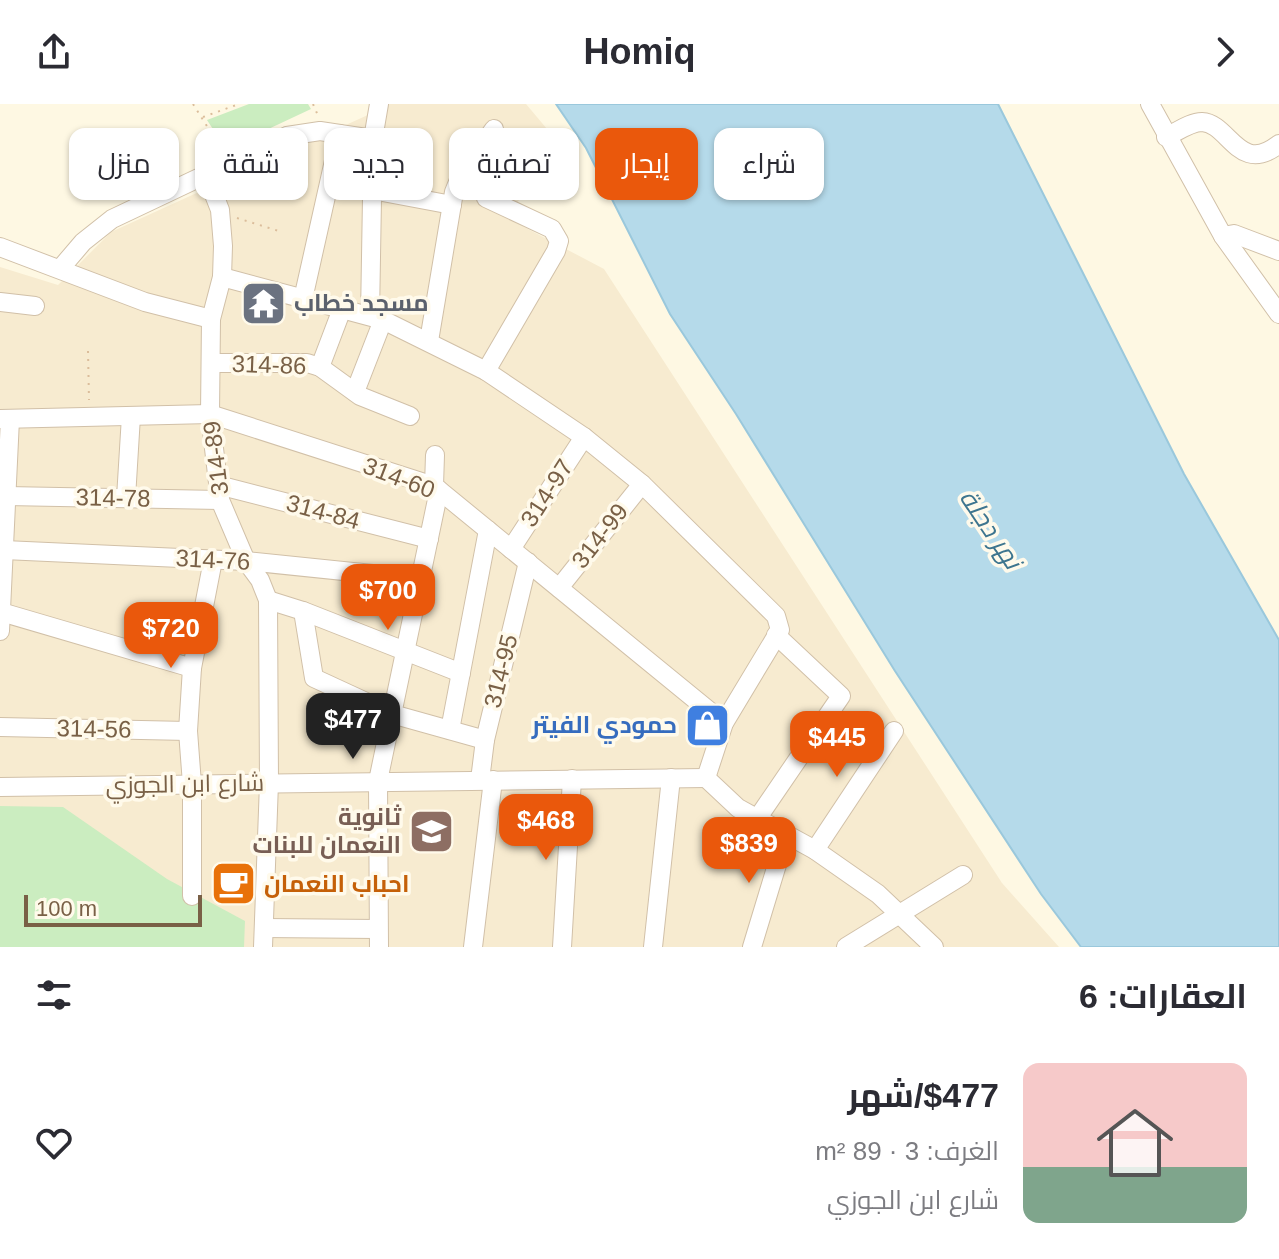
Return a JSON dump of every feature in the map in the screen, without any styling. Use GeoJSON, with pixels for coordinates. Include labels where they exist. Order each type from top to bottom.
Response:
{"type":"FeatureCollection","features":[{"type":"Feature","properties":{"kind":"street"},"geometry":{"type":"LineString","coordinates":[[375,128],[379,104]]}},
{"type":"Feature","properties":{"kind":"street"},"geometry":{"type":"LineString","coordinates":[[1150,104],[1223,236],[1279,314]]}},
{"type":"Feature","properties":{"kind":"street"},"geometry":{"type":"LineString","coordinates":[[1166,137],[1203,122],[1214,126],[1232,144],[1258,155],[1279,144]]}},
{"type":"Feature","properties":{"kind":"street"},"geometry":{"type":"LineString","coordinates":[[60,269],[83,242],[112,219],[195,179]]}},
{"type":"Feature","properties":{"kind":"street","name":"314-89"},"geometry":{"type":"LineString","coordinates":[[217,200],[223,246],[222,277],[211,319],[210,414],[219,493],[246,561],[260,580],[268,600],[269,783],[263,947]]}},
{"type":"Feature","properties":{"kind":"street"},"geometry":{"type":"LineString","coordinates":[[303,299],[325,200]]}},
{"type":"Feature","properties":{"kind":"street"},"geometry":{"type":"LineString","coordinates":[[355,392],[376,318],[372,200]]}},
{"type":"Feature","properties":{"kind":"street"},"geometry":{"type":"LineString","coordinates":[[425,200],[452,205]]}},
{"type":"Feature","properties":{"kind":"street"},"geometry":{"type":"LineString","coordinates":[[429,341],[453,200]]}},
{"type":"Feature","properties":{"kind":"street"},"geometry":{"type":"LineString","coordinates":[[486,371],[559,241],[552,229],[490,200]]}},
{"type":"Feature","properties":{"kind":"street"},"geometry":{"type":"LineString","coordinates":[[1223,236],[1234,234],[1279,251]]}},
{"type":"Feature","properties":{"kind":"street"},"geometry":{"type":"LineString","coordinates":[[0,247],[145,302],[211,319]]}},
{"type":"Feature","properties":{"kind":"street"},"geometry":{"type":"LineString","coordinates":[[222,277],[376,318],[429,341],[486,371],[584,437],[642,484],[780,622],[776,635],[724,723],[706,778],[738,808],[815,850],[878,894],[934,947]]}},
{"type":"Feature","properties":{"kind":"street"},"geometry":{"type":"LineString","coordinates":[[0,302],[35,306]]}},
{"type":"Feature","properties":{"kind":"street"},"geometry":{"type":"LineString","coordinates":[[320,367],[342,309]]}},
{"type":"Feature","properties":{"kind":"street","name":"314-86"},"geometry":{"type":"LineString","coordinates":[[211,363],[307,363],[320,367],[355,392],[410,416]]}},
{"type":"Feature","properties":{"kind":"street","name":"314-60"},"geometry":{"type":"LineString","coordinates":[[5,419],[210,414],[436,488],[724,723]]}},
{"type":"Feature","properties":{"kind":"street"},"geometry":{"type":"LineString","coordinates":[[126,498],[131,416]]}},
{"type":"Feature","properties":{"kind":"street"},"geometry":{"type":"LineString","coordinates":[[0,631],[6,496],[5,419]]}},
{"type":"Feature","properties":{"kind":"street","name":"314-97"},"geometry":{"type":"LineString","coordinates":[[511,549],[584,437]]}},
{"type":"Feature","properties":{"kind":"street"},"geometry":{"type":"LineString","coordinates":[[264,928],[379,938],[378,781],[429,539],[436,488],[435,455]]}},
{"type":"Feature","properties":{"kind":"street","name":"314-99"},"geometry":{"type":"LineString","coordinates":[[559,588],[642,484]]}},
{"type":"Feature","properties":{"kind":"street","name":"314-78"},"geometry":{"type":"LineString","coordinates":[[6,496],[126,498],[219,493]]}},
{"type":"Feature","properties":{"kind":"street","name":"314-84"},"geometry":{"type":"LineString","coordinates":[[219,493],[429,539]]}},
{"type":"Feature","properties":{"kind":"street"},"geometry":{"type":"LineString","coordinates":[[450,730],[488,530]]}},
{"type":"Feature","properties":{"kind":"street","name":"314-76"},"geometry":{"type":"LineString","coordinates":[[4,550],[246,561],[421,579]]}},
{"type":"Feature","properties":{"kind":"street"},"geometry":{"type":"LineString","coordinates":[[192,896],[192,784],[188,731],[192,668],[213,560]]}},
{"type":"Feature","properties":{"kind":"street","name":"314-95"},"geometry":{"type":"LineString","coordinates":[[473,947],[487,780],[485,740],[528,562]]}},
{"type":"Feature","properties":{"kind":"street"},"geometry":{"type":"LineString","coordinates":[[268,600],[461,673]]}},
{"type":"Feature","properties":{"kind":"street"},"geometry":{"type":"LineString","coordinates":[[303,611],[314,678],[392,714],[485,740]]}},
{"type":"Feature","properties":{"kind":"street"},"geometry":{"type":"LineString","coordinates":[[1,612],[192,668]]}},
{"type":"Feature","properties":{"kind":"street"},"geometry":{"type":"LineString","coordinates":[[757,819],[841,696],[776,635]]}},
{"type":"Feature","properties":{"kind":"street","name":"314-56"},"geometry":{"type":"LineString","coordinates":[[0,727],[188,731]]}},
{"type":"Feature","properties":{"kind":"street"},"geometry":{"type":"LineString","coordinates":[[815,850],[894,731]]}},
{"type":"Feature","properties":{"kind":"street"},"geometry":{"type":"LineString","coordinates":[[653,947],[671,778]]}},
{"type":"Feature","properties":{"kind":"street","name":"شارع ابن الجوزي"},"geometry":{"type":"LineString","coordinates":[[0,787],[706,778]]}},
{"type":"Feature","properties":{"kind":"street"},"geometry":{"type":"LineString","coordinates":[[562,947],[572,779]]}},
{"type":"Feature","properties":{"kind":"street"},"geometry":{"type":"LineString","coordinates":[[752,947],[786,835]]}},
{"type":"Feature","properties":{"kind":"street"},"geometry":{"type":"LineString","coordinates":[[846,947],[963,875]]}},
{"type":"Feature","properties":{"kind":"path"},"geometry":{"type":"LineString","coordinates":[[193,104],[208,128]]}},
{"type":"Feature","properties":{"kind":"path"},"geometry":{"type":"LineString","coordinates":[[202,118],[239,104]]}},
{"type":"Feature","properties":{"kind":"path"},"geometry":{"type":"LineString","coordinates":[[220,213],[282,232]]}},
{"type":"Feature","properties":{"kind":"path"},"geometry":{"type":"LineString","coordinates":[[88,351],[89,417]]}},
{"type":"Feature","properties":{"kind":"shaded area"},"geometry":{"type":"Polygon","coordinates":[[[380,104],[526,104],[546,128],[449,128],[449,200],[519,200],[507,218],[604,269],[1002,883],[1059,947],[0,947],[0,267],[58,285],[111,232],[195,194],[195,200],[308,200],[308,142],[324,135],[324,200],[433,200],[433,128],[339,128],[370,114],[380,104]]]}},
{"type":"Feature","properties":{"kind":"green space"},"geometry":{"type":"Polygon","coordinates":[[[249,104],[308,104],[311,109],[271,128],[212,128],[207,120],[249,104]]]}},
{"type":"Feature","properties":{"kind":"green space"},"geometry":{"type":"Polygon","coordinates":[[[0,806],[63,807],[167,879],[245,921],[244,947],[0,947],[0,806]]]}},
{"type":"Feature","properties":{"kind":"water","name":"نهر دجلة"},"geometry":{"type":"Polygon","coordinates":[[[556,104],[998,104],[1184,474],[1279,640],[1279,947],[1081,947],[1041,894],[895,671],[736,414],[670,314],[612,200],[698,200],[698,128],[595,128],[595,166],[579,138],[579,128],[572,128],[556,104]]]}},
{"type":"Feature","properties":{"kind":"place","name":"مسجد خطاب"},"geometry":{"type":"Point","coordinates":[263,303]}},
{"type":"Feature","properties":{"kind":"place","name":"حمودي الفيتر"},"geometry":{"type":"Point","coordinates":[708,725]}},
{"type":"Feature","properties":{"kind":"place","name":"ثانوية النعمان للبنات"},"geometry":{"type":"Point","coordinates":[432,831]}},
{"type":"Feature","properties":{"kind":"place","name":"احباب النعمان"},"geometry":{"type":"Point","coordinates":[233,884]}}]}
